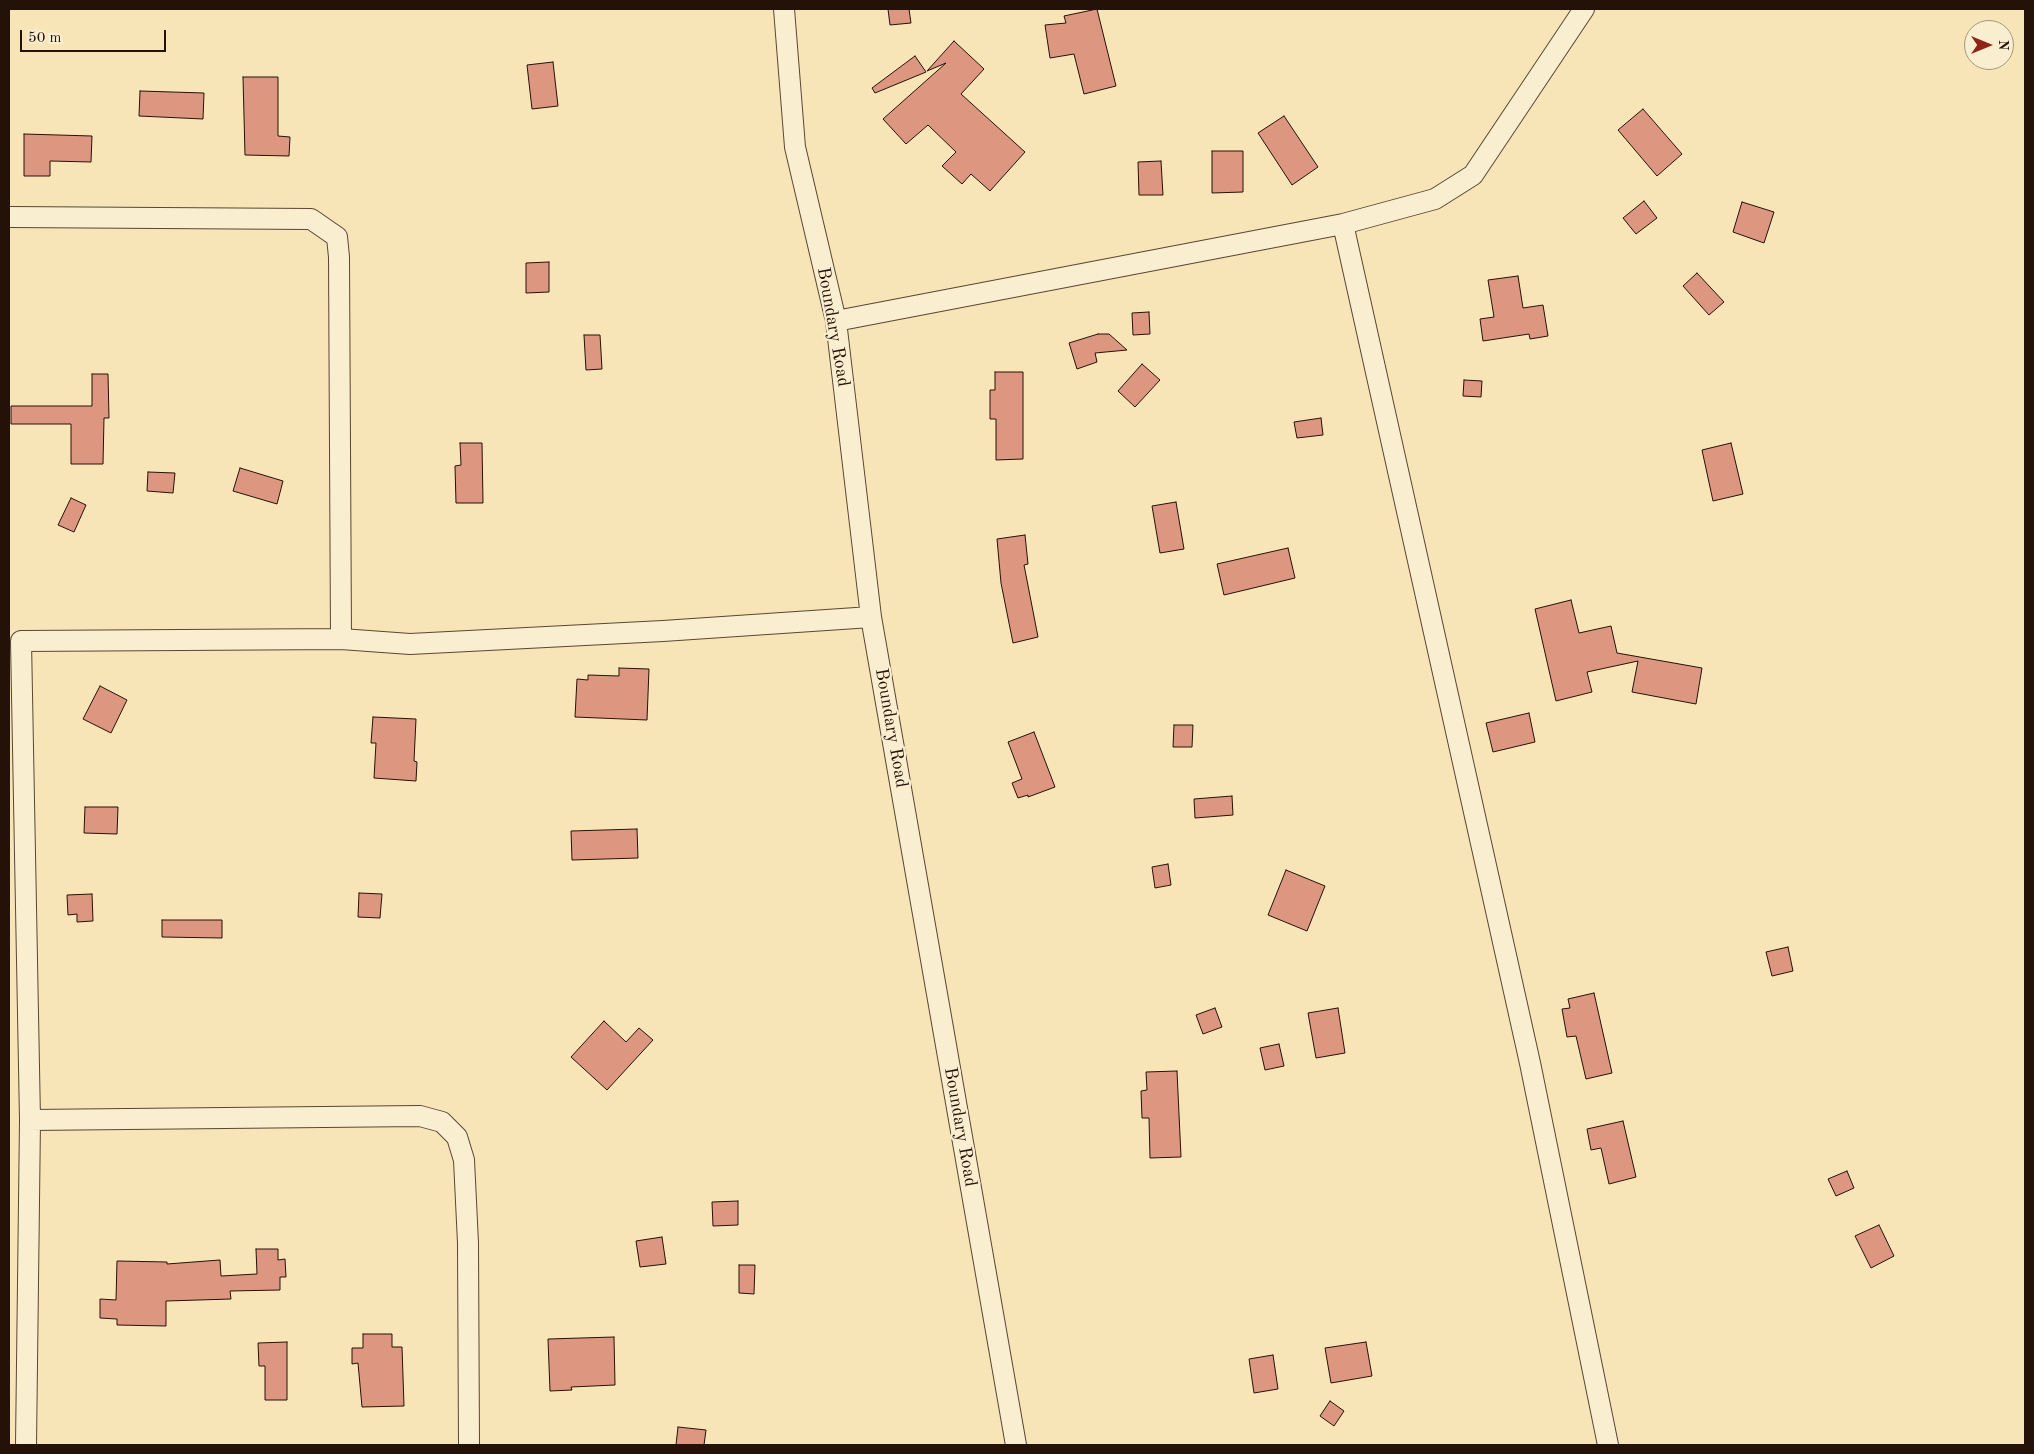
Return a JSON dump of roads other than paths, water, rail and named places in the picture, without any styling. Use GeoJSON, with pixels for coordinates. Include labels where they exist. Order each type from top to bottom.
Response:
{"type":"FeatureCollection","features":[{"type":"Feature","properties":{"kind":"street","name":"Boundary Road"},"geometry":{"type":"LineString","coordinates":[[784,9],[795,146],[836,321],[871,617],[1016,1445]]}},
{"type":"Feature","properties":{"kind":"street"},"geometry":{"type":"LineString","coordinates":[[836,321],[1343,224],[1435,199],[1473,175],[1584,9]]}},
{"type":"Feature","properties":{"kind":"street"},"geometry":{"type":"LineString","coordinates":[[9,217],[311,219],[337,237],[339,257],[341,639]]}},
{"type":"Feature","properties":{"kind":"street"},"geometry":{"type":"LineString","coordinates":[[1343,224],[1530,1062],[1608,1445]]}},
{"type":"Feature","properties":{"kind":"street"},"geometry":{"type":"LineString","coordinates":[[26,1445],[30,1120],[15,641],[341,639],[410,644],[664,631],[871,617]]}},
{"type":"Feature","properties":{"kind":"street"},"geometry":{"type":"LineString","coordinates":[[30,1120],[420,1116],[442,1122],[457,1137],[464,1160],[468,1243],[469,1445]]}}]}
